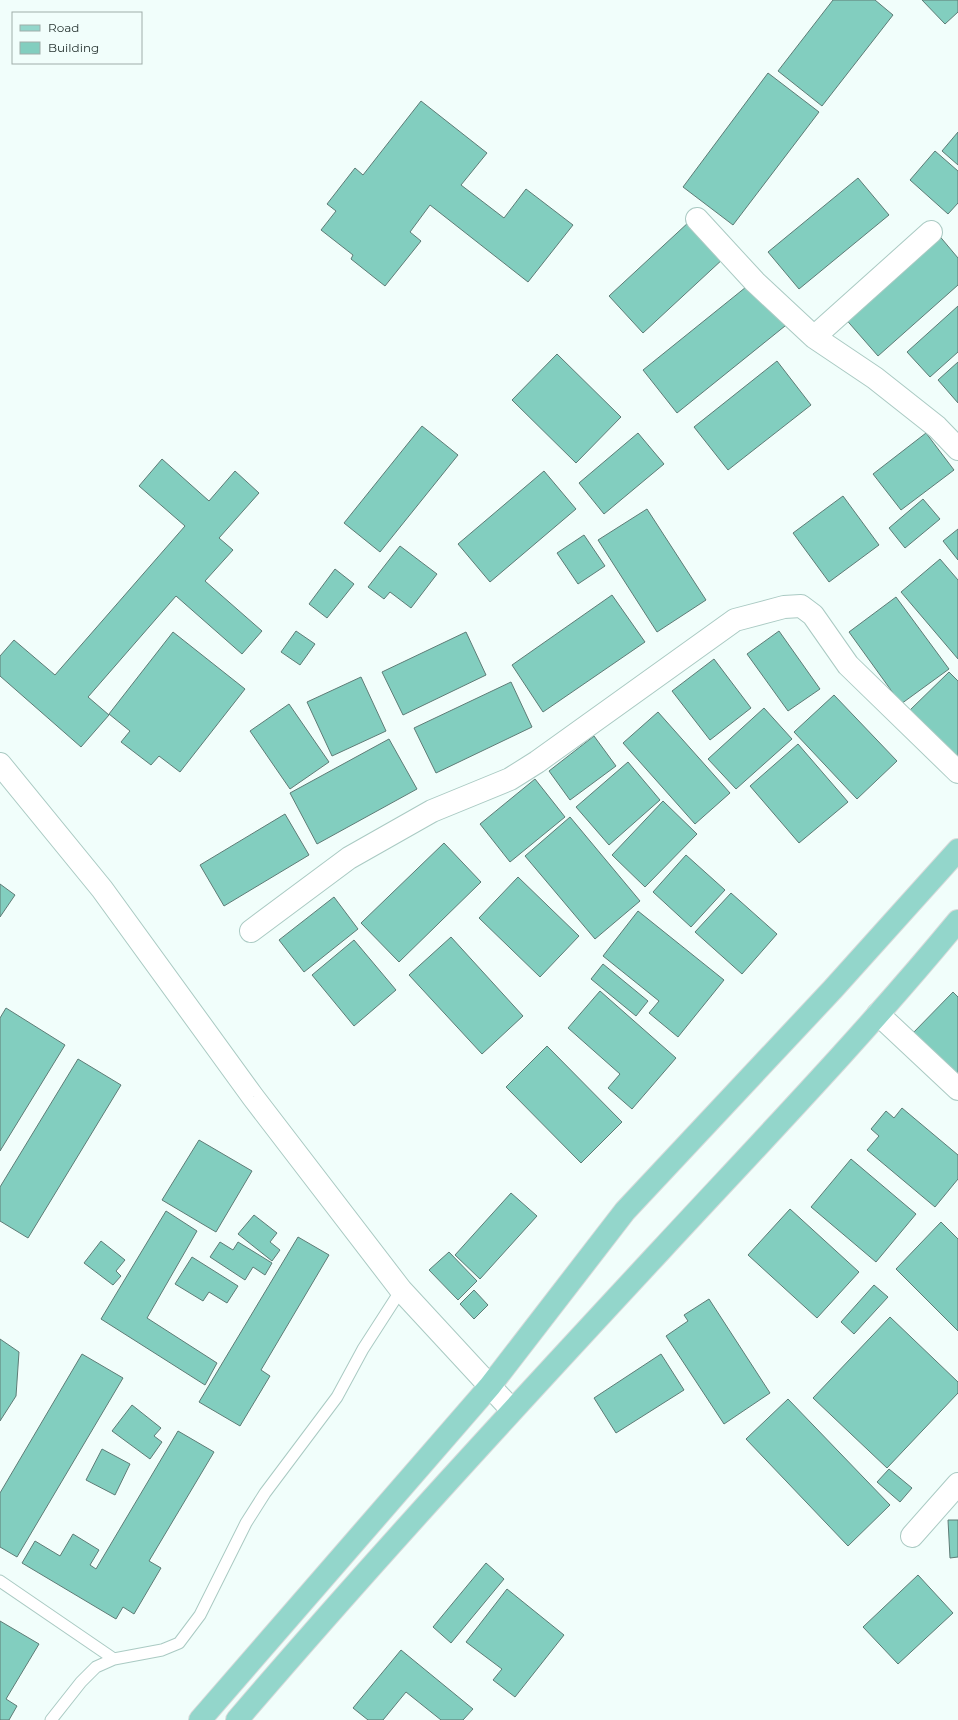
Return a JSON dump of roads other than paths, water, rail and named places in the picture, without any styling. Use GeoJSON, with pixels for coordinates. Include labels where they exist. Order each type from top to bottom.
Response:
{"type":"FeatureCollection","features":[{"type":"Feature","properties":{"kind":"main road"},"geometry":{"type":"LineString","coordinates":[[200,1720],[490,1386],[625,1211],[833,989],[958,850]]}},
{"type":"Feature","properties":{"kind":"main road"},"geometry":{"type":"LineString","coordinates":[[237,1720],[512,1410],[915,974],[958,921]]}},
{"type":"Feature","properties":{"kind":"street"},"geometry":{"type":"LineString","coordinates":[[697,219],[755,282],[814,337],[875,378],[937,427],[958,449]]}},
{"type":"Feature","properties":{"kind":"street"},"geometry":{"type":"LineString","coordinates":[[814,337],[931,232]]}},
{"type":"Feature","properties":{"kind":"street"},"geometry":{"type":"LineString","coordinates":[[251,931],[349,858],[432,811],[510,779],[735,620],[784,607],[801,606],[812,615],[848,665],[958,772]]}},
{"type":"Feature","properties":{"kind":"street"},"geometry":{"type":"LineString","coordinates":[[0,764],[102,889],[254,1097],[401,1290],[512,1410]]}},
{"type":"Feature","properties":{"kind":"street"},"geometry":{"type":"LineString","coordinates":[[878,1014],[958,1089]]}},
{"type":"Feature","properties":{"kind":"street"},"geometry":{"type":"LineString","coordinates":[[912,1536],[958,1484]]}},
{"type":"Feature","properties":{"kind":"lane"},"geometry":{"type":"LineString","coordinates":[[51,1720],[81,1682],[96,1667],[114,1659],[162,1650],[179,1643],[200,1616],[246,1522],[265,1493],[337,1397],[363,1350],[401,1290]]}},
{"type":"Feature","properties":{"kind":"lane"},"geometry":{"type":"LineString","coordinates":[[0,1580],[114,1659]]}}]}
